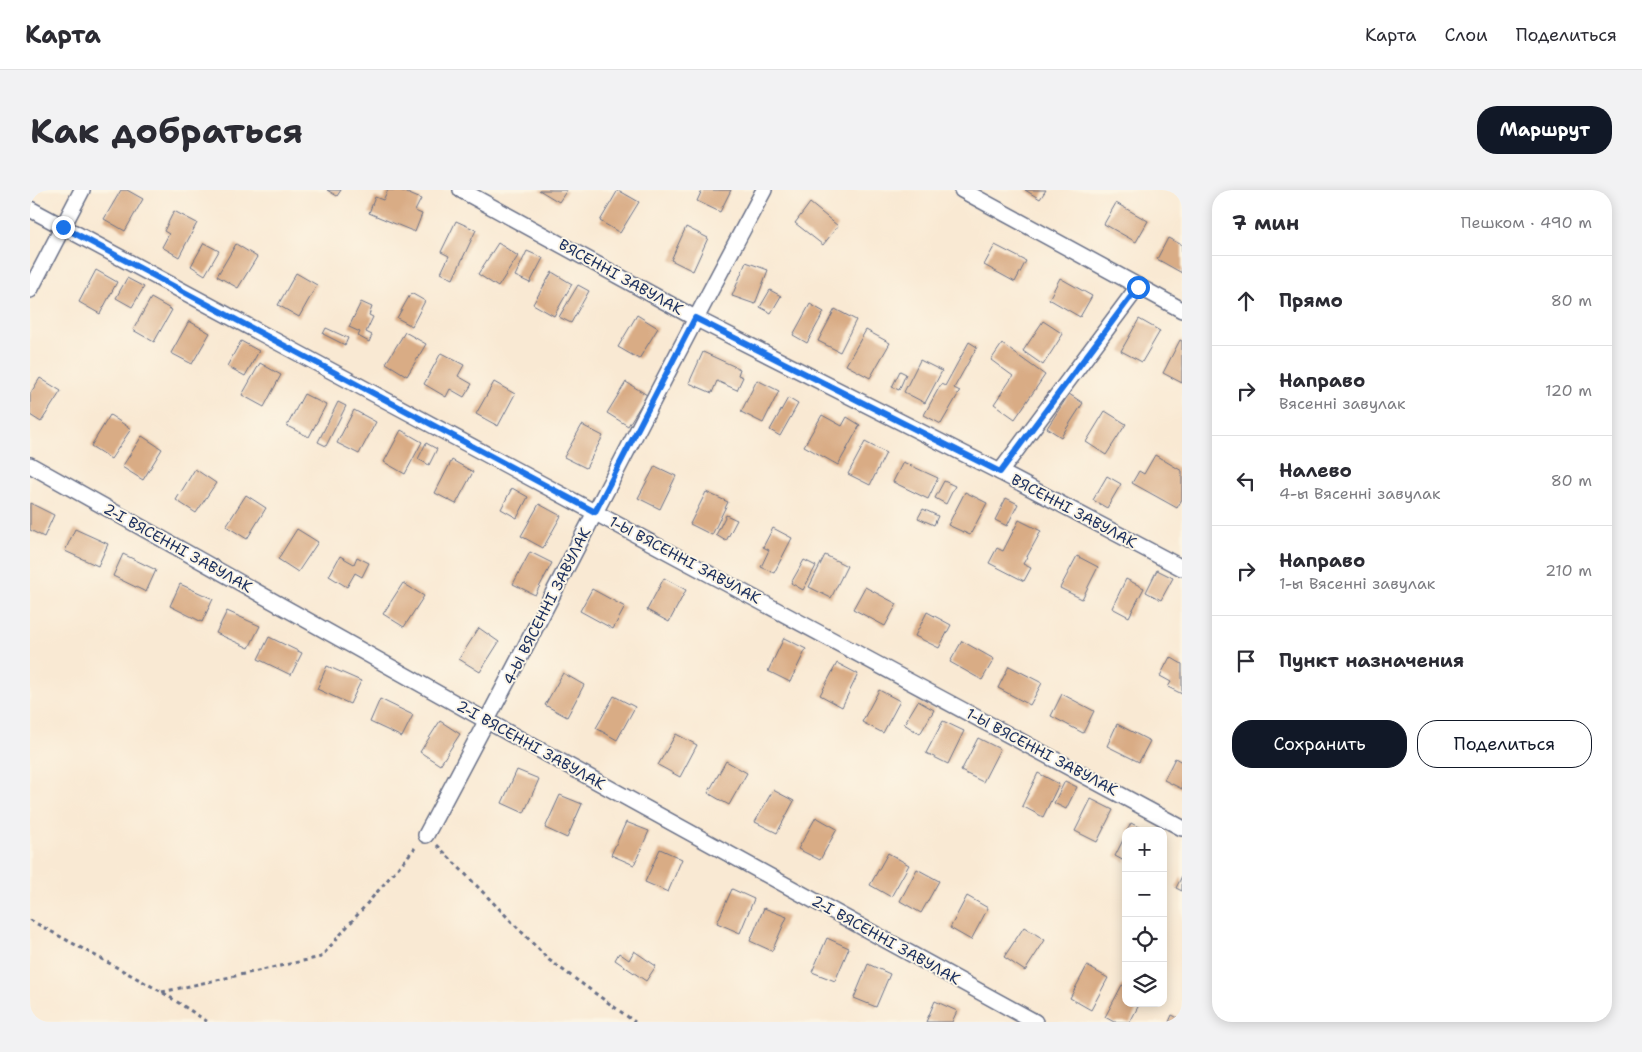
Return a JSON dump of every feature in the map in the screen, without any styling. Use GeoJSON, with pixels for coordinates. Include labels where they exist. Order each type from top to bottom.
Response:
{"type":"FeatureCollection","features":[{"type":"Feature","properties":{"kind":"street"},"geometry":{"type":"LineString","coordinates":[[30,290],[82,190]]}},
{"type":"Feature","properties":{"kind":"street","name":"ВЯСЕННІ ЗАВУЛАК"},"geometry":{"type":"LineString","coordinates":[[461,190],[695,318],[1000,472],[1182,568]]}},
{"type":"Feature","properties":{"kind":"street","name":"4-Ы ВЯСЕННІ ЗАВУЛАК"},"geometry":{"type":"LineString","coordinates":[[426,835],[695,318],[764,190]]}},
{"type":"Feature","properties":{"kind":"street"},"geometry":{"type":"LineString","coordinates":[[962,190],[1182,310]]}},
{"type":"Feature","properties":{"kind":"street","name":"1-Ы ВЯСЕННІ ЗАВУЛАК"},"geometry":{"type":"LineString","coordinates":[[30,209],[1182,828]]}},
{"type":"Feature","properties":{"kind":"street"},"geometry":{"type":"LineString","coordinates":[[1000,472],[1138,287]]}},
{"type":"Feature","properties":{"kind":"street","name":"2-І ВЯСЕННІ ЗАВУЛАК"},"geometry":{"type":"LineString","coordinates":[[30,465],[487,721],[1035,1022]]}},
{"type":"Feature","properties":{"kind":"path"},"geometry":{"type":"LineString","coordinates":[[162,992],[321,957],[426,835],[549,960],[635,1022]]}},
{"type":"Feature","properties":{"kind":"path"},"geometry":{"type":"LineString","coordinates":[[30,920],[162,992],[208,1022]]}},
{"type":"Feature","properties":{"kind":"building"},"geometry":{"type":"Polygon","coordinates":[[[121,190],[127,190],[143,199],[125,231],[104,219],[121,190]]]}},
{"type":"Feature","properties":{"kind":"building"},"geometry":{"type":"Polygon","coordinates":[[[327,190],[341,190],[337,196],[327,190]]]}},
{"type":"Feature","properties":{"kind":"building"},"geometry":{"type":"Polygon","coordinates":[[[388,190],[400,190],[421,199],[415,211],[422,214],[415,232],[369,213],[375,197],[383,200],[388,190]]]}},
{"type":"Feature","properties":{"kind":"building"},"geometry":{"type":"Polygon","coordinates":[[[539,190],[567,190],[559,202],[539,190]]]}},
{"type":"Feature","properties":{"kind":"building"},"geometry":{"type":"Polygon","coordinates":[[[618,190],[639,202],[620,233],[600,221],[618,190]]]}},
{"type":"Feature","properties":{"kind":"building"},"geometry":{"type":"Polygon","coordinates":[[[702,190],[731,190],[720,212],[697,201],[702,190]]]}},
{"type":"Feature","properties":{"kind":"building"},"geometry":{"type":"Polygon","coordinates":[[[1025,190],[1046,190],[1040,199],[1025,190]]]}},
{"type":"Feature","properties":{"kind":"building"},"geometry":{"type":"Polygon","coordinates":[[[810,203],[838,226],[823,245],[795,223],[810,203]]]}},
{"type":"Feature","properties":{"kind":"building"},"geometry":{"type":"Polygon","coordinates":[[[1116,203],[1148,221],[1136,242],[1104,224],[1116,203]]]}},
{"type":"Feature","properties":{"kind":"building"},"geometry":{"type":"Polygon","coordinates":[[[174,211],[197,223],[179,257],[162,247],[169,234],[164,231],[174,211]]]}},
{"type":"Feature","properties":{"kind":"building"},"geometry":{"type":"Polygon","coordinates":[[[456,221],[476,230],[453,279],[441,273],[449,256],[441,252],[456,221]]]}},
{"type":"Feature","properties":{"kind":"building"},"geometry":{"type":"Polygon","coordinates":[[[686,227],[708,238],[693,271],[671,260],[686,227]]]}},
{"type":"Feature","properties":{"kind":"building"},"geometry":{"type":"Polygon","coordinates":[[[1168,238],[1182,245],[1182,273],[1157,259],[1168,238]]]}},
{"type":"Feature","properties":{"kind":"building"},"geometry":{"type":"Polygon","coordinates":[[[204,243],[219,251],[205,275],[191,266],[204,243]]]}},
{"type":"Feature","properties":{"kind":"building"},"geometry":{"type":"Polygon","coordinates":[[[498,243],[518,256],[498,287],[478,274],[498,243]]]}},
{"type":"Feature","properties":{"kind":"building"},"geometry":{"type":"Polygon","coordinates":[[[236,244],[257,257],[238,288],[217,276],[236,244]]]}},
{"type":"Feature","properties":{"kind":"building"},"geometry":{"type":"Polygon","coordinates":[[[995,245],[1026,261],[1015,282],[984,265],[995,245]]]}},
{"type":"Feature","properties":{"kind":"building"},"geometry":{"type":"Polygon","coordinates":[[[527,251],[543,258],[530,283],[515,276],[527,251]]]}},
{"type":"Feature","properties":{"kind":"building"},"geometry":{"type":"Polygon","coordinates":[[[746,262],[768,270],[755,304],[732,296],[746,262]]]}},
{"type":"Feature","properties":{"kind":"building"},"geometry":{"type":"Polygon","coordinates":[[[96,270],[117,282],[100,314],[79,302],[96,270]]]}},
{"type":"Feature","properties":{"kind":"building"},"geometry":{"type":"Polygon","coordinates":[[[552,272],[572,284],[554,316],[533,304],[552,272]]]}},
{"type":"Feature","properties":{"kind":"building"},"geometry":{"type":"Polygon","coordinates":[[[296,273],[317,285],[299,317],[278,305],[296,273]]]}},
{"type":"Feature","properties":{"kind":"building"},"geometry":{"type":"Polygon","coordinates":[[[127,278],[144,287],[132,307],[116,298],[127,278]]]}},
{"type":"Feature","properties":{"kind":"building"},"geometry":{"type":"Polygon","coordinates":[[[1060,278],[1092,296],[1080,317],[1049,299],[1060,278]]]}},
{"type":"Feature","properties":{"kind":"building"},"geometry":{"type":"Polygon","coordinates":[[[578,285],[589,291],[571,323],[559,317],[578,285]]]}},
{"type":"Feature","properties":{"kind":"building"},"geometry":{"type":"Polygon","coordinates":[[[770,290],[781,296],[771,313],[760,307],[770,290]]]}},
{"type":"Feature","properties":{"kind":"building"},"geometry":{"type":"Polygon","coordinates":[[[411,293],[425,301],[412,326],[397,318],[411,293]]]}},
{"type":"Feature","properties":{"kind":"building"},"geometry":{"type":"Polygon","coordinates":[[[151,298],[172,310],[154,342],[133,330],[151,298]]]}},
{"type":"Feature","properties":{"kind":"building"},"geometry":{"type":"Polygon","coordinates":[[[361,302],[372,307],[369,315],[373,317],[366,332],[372,335],[369,342],[358,336],[360,332],[349,327],[361,302]]]}},
{"type":"Feature","properties":{"kind":"building"},"geometry":{"type":"Polygon","coordinates":[[[810,304],[824,312],[807,343],[793,335],[810,304]]]}},
{"type":"Feature","properties":{"kind":"building"},"geometry":{"type":"Polygon","coordinates":[[[835,309],[856,320],[840,352],[818,341],[835,309]]]}},
{"type":"Feature","properties":{"kind":"building"},"geometry":{"type":"Polygon","coordinates":[[[637,315],[658,328],[639,359],[618,347],[637,315]]]}},
{"type":"Feature","properties":{"kind":"building"},"geometry":{"type":"Polygon","coordinates":[[[1139,319],[1160,331],[1142,362],[1121,351],[1139,319]]]}},
{"type":"Feature","properties":{"kind":"building"},"geometry":{"type":"Polygon","coordinates":[[[189,321],[210,333],[192,364],[171,353],[189,321]]]}},
{"type":"Feature","properties":{"kind":"building"},"geometry":{"type":"Polygon","coordinates":[[[1043,321],[1063,334],[1043,365],[1023,351],[1043,321]]]}},
{"type":"Feature","properties":{"kind":"building"},"geometry":{"type":"Polygon","coordinates":[[[326,328],[348,338],[345,345],[323,334],[326,328]]]}},
{"type":"Feature","properties":{"kind":"building"},"geometry":{"type":"Polygon","coordinates":[[[866,330],[890,343],[870,378],[846,365],[866,330]]]}},
{"type":"Feature","properties":{"kind":"building"},"geometry":{"type":"Polygon","coordinates":[[[405,332],[426,344],[407,376],[386,363],[405,332]]]}},
{"type":"Feature","properties":{"kind":"building"},"geometry":{"type":"Polygon","coordinates":[[[1180,340],[1182,341],[1182,383],[1163,373],[1180,340]]]}},
{"type":"Feature","properties":{"kind":"building"},"geometry":{"type":"Polygon","coordinates":[[[241,341],[259,351],[245,376],[227,366],[241,341]]]}},
{"type":"Feature","properties":{"kind":"building"},"geometry":{"type":"Polygon","coordinates":[[[969,342],[977,347],[954,388],[960,391],[941,424],[924,415],[941,384],[945,386],[969,342]]]}},
{"type":"Feature","properties":{"kind":"building"},"geometry":{"type":"Polygon","coordinates":[[[1002,344],[1045,375],[1015,419],[994,404],[1013,376],[991,360],[1002,344]]]}},
{"type":"Feature","properties":{"kind":"building"},"geometry":{"type":"Polygon","coordinates":[[[703,352],[740,369],[738,375],[743,377],[737,390],[717,381],[712,393],[689,383],[703,352]]]}},
{"type":"Feature","properties":{"kind":"building"},"geometry":{"type":"Polygon","coordinates":[[[441,353],[464,365],[458,376],[472,384],[464,397],[450,389],[446,397],[424,384],[441,353]]]}},
{"type":"Feature","properties":{"kind":"building"},"geometry":{"type":"Polygon","coordinates":[[[920,360],[942,371],[925,403],[904,392],[920,360]]]}},
{"type":"Feature","properties":{"kind":"building"},"geometry":{"type":"Polygon","coordinates":[[[260,363],[281,375],[264,407],[242,395],[260,363]]]}},
{"type":"Feature","properties":{"kind":"building"},"geometry":{"type":"Polygon","coordinates":[[[900,371],[906,374],[899,390],[892,387],[900,371]]]}},
{"type":"Feature","properties":{"kind":"building"},"geometry":{"type":"Polygon","coordinates":[[[40,378],[61,391],[41,422],[30,415],[30,394],[40,378]]]}},
{"type":"Feature","properties":{"kind":"building"},"geometry":{"type":"Polygon","coordinates":[[[757,380],[779,391],[763,423],[741,412],[757,380]]]}},
{"type":"Feature","properties":{"kind":"building"},"geometry":{"type":"Polygon","coordinates":[[[494,382],[515,394],[498,426],[476,414],[494,382]]]}},
{"type":"Feature","properties":{"kind":"building"},"geometry":{"type":"Polygon","coordinates":[[[626,382],[647,395],[628,426],[607,413],[626,382]]]}},
{"type":"Feature","properties":{"kind":"building"},"geometry":{"type":"Polygon","coordinates":[[[304,394],[326,405],[309,437],[287,426],[304,394]]]}},
{"type":"Feature","properties":{"kind":"building"},"geometry":{"type":"Polygon","coordinates":[[[1069,394],[1083,403],[1061,437],[1047,428],[1069,394]]]}},
{"type":"Feature","properties":{"kind":"building"},"geometry":{"type":"Polygon","coordinates":[[[788,398],[798,404],[780,436],[770,430],[788,398]]]}},
{"type":"Feature","properties":{"kind":"building"},"geometry":{"type":"Polygon","coordinates":[[[338,402],[346,406],[326,446],[318,442],[338,402]]]}},
{"type":"Feature","properties":{"kind":"building"},"geometry":{"type":"Polygon","coordinates":[[[354,410],[376,422],[359,454],[337,443],[354,410]]]}},
{"type":"Feature","properties":{"kind":"building"},"geometry":{"type":"Polygon","coordinates":[[[1105,411],[1126,424],[1106,455],[1086,442],[1105,411]]]}},
{"type":"Feature","properties":{"kind":"building"},"geometry":{"type":"Polygon","coordinates":[[[110,415],[131,429],[111,459],[91,446],[110,415]]]}},
{"type":"Feature","properties":{"kind":"building"},"geometry":{"type":"Polygon","coordinates":[[[822,415],[842,426],[847,417],[860,425],[838,465],[804,446],[822,415]]]}},
{"type":"Feature","properties":{"kind":"building"},"geometry":{"type":"Polygon","coordinates":[[[582,425],[603,436],[586,468],[564,457],[582,425]]]}},
{"type":"Feature","properties":{"kind":"building"},"geometry":{"type":"Polygon","coordinates":[[[401,430],[422,442],[405,474],[384,462],[401,430]]]}},
{"type":"Feature","properties":{"kind":"building"},"geometry":{"type":"Polygon","coordinates":[[[142,436],[162,449],[143,480],[122,467],[142,436]]]}},
{"type":"Feature","properties":{"kind":"building"},"geometry":{"type":"Polygon","coordinates":[[[865,442],[886,453],[870,485],[848,474],[865,442]]]}},
{"type":"Feature","properties":{"kind":"building"},"geometry":{"type":"Polygon","coordinates":[[[426,443],[437,449],[429,465],[418,459],[426,443]]]}},
{"type":"Feature","properties":{"kind":"building"},"geometry":{"type":"Polygon","coordinates":[[[1155,455],[1182,471],[1182,499],[1177,508],[1132,483],[1139,471],[1144,474],[1155,455]]]}},
{"type":"Feature","properties":{"kind":"building"},"geometry":{"type":"Polygon","coordinates":[[[452,460],[473,472],[456,504],[435,493],[452,460]]]}},
{"type":"Feature","properties":{"kind":"building"},"geometry":{"type":"Polygon","coordinates":[[[903,462],[938,478],[928,499],[893,482],[903,462]]]}},
{"type":"Feature","properties":{"kind":"building"},"geometry":{"type":"Polygon","coordinates":[[[655,466],[676,476],[660,509],[638,498],[655,466]]]}},
{"type":"Feature","properties":{"kind":"building"},"geometry":{"type":"Polygon","coordinates":[[[195,469],[216,483],[196,513],[176,500],[195,469]]]}},
{"type":"Feature","properties":{"kind":"building"},"geometry":{"type":"Polygon","coordinates":[[[1107,476],[1121,484],[1107,508],[1093,500],[1107,476]]]}},
{"type":"Feature","properties":{"kind":"building"},"geometry":{"type":"Polygon","coordinates":[[[944,481],[955,486],[946,504],[935,498],[944,481]]]}},
{"type":"Feature","properties":{"kind":"building"},"geometry":{"type":"Polygon","coordinates":[[[512,488],[528,497],[517,518],[501,509],[512,488]]]}},
{"type":"Feature","properties":{"kind":"building"},"geometry":{"type":"Polygon","coordinates":[[[706,492],[728,502],[712,535],[690,524],[706,492]]]}},
{"type":"Feature","properties":{"kind":"building"},"geometry":{"type":"Polygon","coordinates":[[[965,492],[987,503],[970,535],[948,525],[965,492]]]}},
{"type":"Feature","properties":{"kind":"building"},"geometry":{"type":"Polygon","coordinates":[[[246,495],[266,508],[247,539],[226,526],[246,495]]]}},
{"type":"Feature","properties":{"kind":"building"},"geometry":{"type":"Polygon","coordinates":[[[1006,498],[1018,504],[1007,526],[995,520],[1006,498]]]}},
{"type":"Feature","properties":{"kind":"building"},"geometry":{"type":"Polygon","coordinates":[[[30,503],[54,515],[44,537],[30,530],[30,503]]]}},
{"type":"Feature","properties":{"kind":"building"},"geometry":{"type":"Polygon","coordinates":[[[539,504],[561,516],[543,548],[521,536],[539,504]]]}},
{"type":"Feature","properties":{"kind":"building"},"geometry":{"type":"Polygon","coordinates":[[[923,509],[938,516],[934,525],[918,518],[923,509]]]}},
{"type":"Feature","properties":{"kind":"building"},"geometry":{"type":"Polygon","coordinates":[[[726,515],[737,520],[726,541],[716,535],[726,515]]]}},
{"type":"Feature","properties":{"kind":"building"},"geometry":{"type":"Polygon","coordinates":[[[1019,520],[1041,531],[1023,564],[1031,568],[1024,581],[989,563],[997,548],[1003,551],[1019,520]]]}},
{"type":"Feature","properties":{"kind":"building"},"geometry":{"type":"Polygon","coordinates":[[[773,528],[792,538],[774,573],[761,567],[769,550],[763,547],[773,528]]]}},
{"type":"Feature","properties":{"kind":"building"},"geometry":{"type":"Polygon","coordinates":[[[75,529],[108,544],[98,566],[65,551],[75,529]]]}},
{"type":"Feature","properties":{"kind":"building"},"geometry":{"type":"Polygon","coordinates":[[[297,529],[318,542],[298,572],[278,559],[297,529]]]}},
{"type":"Feature","properties":{"kind":"building"},"geometry":{"type":"Polygon","coordinates":[[[530,552],[552,563],[535,595],[513,584],[530,552]]]}},
{"type":"Feature","properties":{"kind":"building"},"geometry":{"type":"Polygon","coordinates":[[[123,554],[156,570],[146,592],[113,576],[123,554]]]}},
{"type":"Feature","properties":{"kind":"building"},"geometry":{"type":"Polygon","coordinates":[[[825,555],[847,566],[831,598],[809,587],[825,555]]]}},
{"type":"Feature","properties":{"kind":"building"},"geometry":{"type":"Polygon","coordinates":[[[340,556],[354,564],[357,557],[369,563],[362,577],[355,573],[347,587],[329,576],[340,556]]]}},
{"type":"Feature","properties":{"kind":"building"},"geometry":{"type":"Polygon","coordinates":[[[1077,556],[1098,567],[1082,599],[1060,588],[1077,556]]]}},
{"type":"Feature","properties":{"kind":"building"},"geometry":{"type":"Polygon","coordinates":[[[804,560],[816,566],[803,590],[791,583],[804,560]]]}},
{"type":"Feature","properties":{"kind":"building"},"geometry":{"type":"Polygon","coordinates":[[[1157,570],[1173,578],[1161,600],[1146,592],[1157,570]]]}},
{"type":"Feature","properties":{"kind":"building"},"geometry":{"type":"Polygon","coordinates":[[[664,578],[686,590],[669,622],[647,610],[664,578]]]}},
{"type":"Feature","properties":{"kind":"building"},"geometry":{"type":"Polygon","coordinates":[[[1126,579],[1144,588],[1129,617],[1112,608],[1126,579]]]}},
{"type":"Feature","properties":{"kind":"building"},"geometry":{"type":"Polygon","coordinates":[[[403,583],[424,596],[404,627],[383,614],[403,583]]]}},
{"type":"Feature","properties":{"kind":"building"},"geometry":{"type":"Polygon","coordinates":[[[180,584],[213,599],[202,622],[170,606],[180,584]]]}},
{"type":"Feature","properties":{"kind":"building"},"geometry":{"type":"Polygon","coordinates":[[[865,587],[897,604],[885,626],[853,609],[865,587]]]}},
{"type":"Feature","properties":{"kind":"building"},"geometry":{"type":"Polygon","coordinates":[[[592,589],[625,607],[613,629],[580,611],[592,589]]]}},
{"type":"Feature","properties":{"kind":"building"},"geometry":{"type":"Polygon","coordinates":[[[227,611],[260,626],[249,648],[216,633],[227,611]]]}},
{"type":"Feature","properties":{"kind":"building"},"geometry":{"type":"Polygon","coordinates":[[[927,612],[951,625],[939,648],[915,636],[927,612]]]}},
{"type":"Feature","properties":{"kind":"building"},"geometry":{"type":"Polygon","coordinates":[[[479,628],[499,642],[480,672],[459,659],[479,628]]]}},
{"type":"Feature","properties":{"kind":"building"},"geometry":{"type":"Polygon","coordinates":[[[269,637],[302,653],[291,675],[258,659],[269,637]]]}},
{"type":"Feature","properties":{"kind":"building"},"geometry":{"type":"Polygon","coordinates":[[[784,638],[806,649],[790,682],[768,671],[784,638]]]}},
{"type":"Feature","properties":{"kind":"building"},"geometry":{"type":"Polygon","coordinates":[[[962,641],[994,659],[982,680],[950,662],[962,641]]]}},
{"type":"Feature","properties":{"kind":"building"},"geometry":{"type":"Polygon","coordinates":[[[1170,657],[1182,664],[1182,694],[1168,687],[1171,682],[1160,676],[1170,657]]]}},
{"type":"Feature","properties":{"kind":"building"},"geometry":{"type":"Polygon","coordinates":[[[837,663],[858,674],[842,707],[820,695],[837,663]]]}},
{"type":"Feature","properties":{"kind":"building"},"geometry":{"type":"Polygon","coordinates":[[[327,666],[361,681],[350,704],[317,689],[327,666]]]}},
{"type":"Feature","properties":{"kind":"building"},"geometry":{"type":"Polygon","coordinates":[[[1009,666],[1042,683],[1030,705],[998,688],[1009,666]]]}},
{"type":"Feature","properties":{"kind":"building"},"geometry":{"type":"Polygon","coordinates":[[[563,673],[584,685],[567,717],[545,705],[563,673]]]}},
{"type":"Feature","properties":{"kind":"building"},"geometry":{"type":"Polygon","coordinates":[[[879,690],[900,701],[883,733],[862,722],[879,690]]]}},
{"type":"Feature","properties":{"kind":"building"},"geometry":{"type":"Polygon","coordinates":[[[1062,694],[1094,711],[1083,733],[1051,716],[1062,694]]]}},
{"type":"Feature","properties":{"kind":"building"},"geometry":{"type":"Polygon","coordinates":[[[614,696],[635,707],[617,740],[596,728],[614,696]]]}},
{"type":"Feature","properties":{"kind":"building"},"geometry":{"type":"Polygon","coordinates":[[[380,699],[413,715],[402,737],[370,722],[380,699]]]}},
{"type":"Feature","properties":{"kind":"building"},"geometry":{"type":"Polygon","coordinates":[[[918,701],[934,710],[920,734],[904,724],[918,701]]]}},
{"type":"Feature","properties":{"kind":"building"},"geometry":{"type":"Polygon","coordinates":[[[440,721],[460,734],[440,765],[420,752],[440,721]]]}},
{"type":"Feature","properties":{"kind":"building"},"geometry":{"type":"Polygon","coordinates":[[[943,721],[964,731],[948,764],[926,753],[943,721]]]}},
{"type":"Feature","properties":{"kind":"building"},"geometry":{"type":"Polygon","coordinates":[[[1117,724],[1150,741],[1139,762],[1107,746],[1117,724]]]}},
{"type":"Feature","properties":{"kind":"building"},"geometry":{"type":"Polygon","coordinates":[[[676,734],[697,745],[680,777],[658,765],[676,734]]]}},
{"type":"Feature","properties":{"kind":"building"},"geometry":{"type":"Polygon","coordinates":[[[978,738],[1000,749],[983,782],[961,771],[978,738]]]}},
{"type":"Feature","properties":{"kind":"building"},"geometry":{"type":"Polygon","coordinates":[[[1175,758],[1182,762],[1182,789],[1164,780],[1175,758]]]}},
{"type":"Feature","properties":{"kind":"building"},"geometry":{"type":"Polygon","coordinates":[[[726,761],[747,773],[729,805],[708,793],[726,761]]]}},
{"type":"Feature","properties":{"kind":"building"},"geometry":{"type":"Polygon","coordinates":[[[517,770],[539,779],[524,813],[502,803],[517,770]]]}},
{"type":"Feature","properties":{"kind":"building"},"geometry":{"type":"Polygon","coordinates":[[[1038,773],[1059,784],[1043,817],[1022,806],[1038,773]]]}},
{"type":"Feature","properties":{"kind":"building"},"geometry":{"type":"Polygon","coordinates":[[[1065,781],[1077,787],[1066,809],[1054,803],[1065,781]]]}},
{"type":"Feature","properties":{"kind":"building"},"geometry":{"type":"Polygon","coordinates":[[[773,790],[794,801],[777,833],[755,822],[773,790]]]}},
{"type":"Feature","properties":{"kind":"building"},"geometry":{"type":"Polygon","coordinates":[[[560,795],[582,804],[567,838],[545,828],[560,795]]]}},
{"type":"Feature","properties":{"kind":"building"},"geometry":{"type":"Polygon","coordinates":[[[1091,799],[1113,810],[1097,842],[1075,831],[1091,799]]]}},
{"type":"Feature","properties":{"kind":"building"},"geometry":{"type":"Polygon","coordinates":[[[816,817],[837,829],[820,860],[798,849],[816,817]]]}},
{"type":"Feature","properties":{"kind":"building"},"geometry":{"type":"Polygon","coordinates":[[[626,822],[649,831],[634,865],[611,855],[626,822]]]}},
{"type":"Feature","properties":{"kind":"building"},"geometry":{"type":"Polygon","coordinates":[[[1131,823],[1138,827],[1129,827],[1131,823]]]}},
{"type":"Feature","properties":{"kind":"building"},"geometry":{"type":"Polygon","coordinates":[[[1122,842],[1122,860],[1115,856],[1122,842]]]}},
{"type":"Feature","properties":{"kind":"building"},"geometry":{"type":"Polygon","coordinates":[[[660,849],[682,859],[668,892],[645,882],[660,849]]]}},
{"type":"Feature","properties":{"kind":"building"},"geometry":{"type":"Polygon","coordinates":[[[888,853],[909,865],[891,897],[870,885],[888,853]]]}},
{"type":"Feature","properties":{"kind":"building"},"geometry":{"type":"Polygon","coordinates":[[[917,869],[939,881],[921,913],[900,901],[917,869]]]}},
{"type":"Feature","properties":{"kind":"building"},"geometry":{"type":"Polygon","coordinates":[[[1182,876],[1182,891],[1176,888],[1182,876]]]}},
{"type":"Feature","properties":{"kind":"building"},"geometry":{"type":"Polygon","coordinates":[[[732,889],[754,899],[740,933],[717,923],[732,889]]]}},
{"type":"Feature","properties":{"kind":"building"},"geometry":{"type":"Polygon","coordinates":[[[967,896],[988,908],[971,940],[950,928],[967,896]]]}},
{"type":"Feature","properties":{"kind":"building"},"geometry":{"type":"Polygon","coordinates":[[[764,908],[787,917],[772,951],[750,941],[764,908]]]}},
{"type":"Feature","properties":{"kind":"building"},"geometry":{"type":"Polygon","coordinates":[[[1024,927],[1045,940],[1025,971],[1004,957],[1024,927]]]}},
{"type":"Feature","properties":{"kind":"building"},"geometry":{"type":"Polygon","coordinates":[[[827,938],[849,948],[835,981],[812,972],[827,938]]]}},
{"type":"Feature","properties":{"kind":"building"},"geometry":{"type":"Polygon","coordinates":[[[634,951],[656,966],[646,981],[615,960],[619,953],[629,960],[634,951]]]}},
{"type":"Feature","properties":{"kind":"building"},"geometry":{"type":"Polygon","coordinates":[[[868,964],[890,974],[876,1007],[854,998],[868,964]]]}},
{"type":"Feature","properties":{"kind":"building"},"geometry":{"type":"Polygon","coordinates":[[[1087,966],[1108,978],[1091,1010],[1070,998],[1087,966]]]}},
{"type":"Feature","properties":{"kind":"building"},"geometry":{"type":"Polygon","coordinates":[[[1122,985],[1122,1007],[1138,1007],[1130,1022],[1114,1022],[1105,1017],[1122,985]]]}},
{"type":"Feature","properties":{"kind":"building"},"geometry":{"type":"Polygon","coordinates":[[[935,1001],[957,1011],[952,1022],[926,1022],[935,1001]]]}},
{"type":"Feature","properties":{"kind":"building"},"geometry":{"type":"Polygon","coordinates":[[[1172,1015],[1182,1020],[1182,1022],[1169,1022],[1172,1015]]]}},
{"type":"Feature","properties":{"kind":"route"},"geometry":{"type":"LineString","coordinates":[[63,227],[595,512],[695,318],[1000,472],[1138,287]]}}]}
